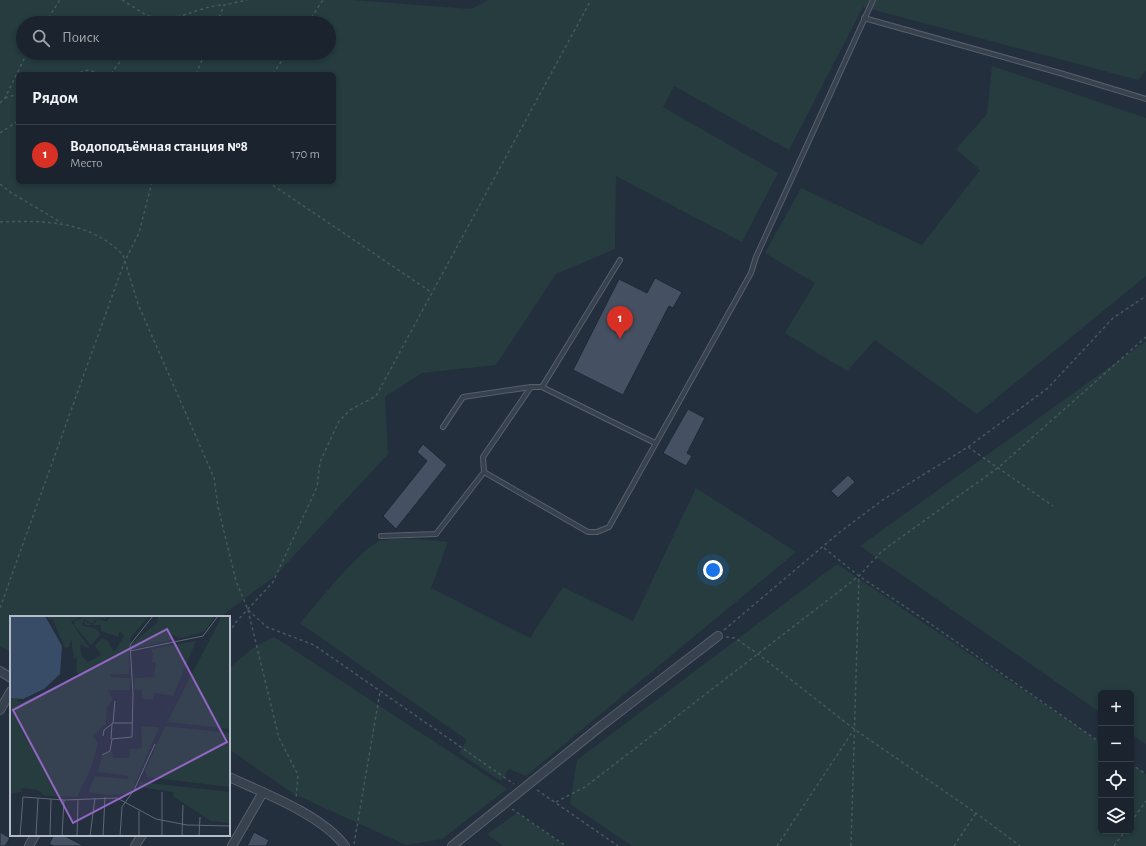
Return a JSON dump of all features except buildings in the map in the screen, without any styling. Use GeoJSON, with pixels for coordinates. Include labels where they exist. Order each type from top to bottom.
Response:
{"type":"FeatureCollection","features":[{"type":"Feature","properties":{"kind":"street"},"geometry":{"type":"LineString","coordinates":[[452,846],[718,636]]}},
{"type":"Feature","properties":{"kind":"street"},"geometry":{"type":"LineString","coordinates":[[0,671],[10,677]]}},
{"type":"Feature","properties":{"kind":"street"},"geometry":{"type":"LineString","coordinates":[[0,710],[10,693]]}},
{"type":"Feature","properties":{"kind":"street"},"geometry":{"type":"LineString","coordinates":[[230,777],[263,792],[293,808],[331,831],[346,846]]}},
{"type":"Feature","properties":{"kind":"street"},"geometry":{"type":"LineString","coordinates":[[232,846],[263,792]]}},
{"type":"Feature","properties":{"kind":"street"},"geometry":{"type":"LineString","coordinates":[[29,846],[34,836]]}},
{"type":"Feature","properties":{"kind":"street"},"geometry":{"type":"LineString","coordinates":[[135,846],[141,836]]}},
{"type":"Feature","properties":{"kind":"lane"},"geometry":{"type":"LineString","coordinates":[[484,472],[588,532],[596,532],[609,527],[751,273],[756,257],[873,0]]}},
{"type":"Feature","properties":{"kind":"lane"},"geometry":{"type":"LineString","coordinates":[[864,18],[1060,72],[1146,99]]}},
{"type":"Feature","properties":{"kind":"lane"},"geometry":{"type":"LineString","coordinates":[[542,387],[620,260]]}},
{"type":"Feature","properties":{"kind":"lane"},"geometry":{"type":"LineString","coordinates":[[443,427],[463,397],[531,387],[542,387],[655,443]]}},
{"type":"Feature","properties":{"kind":"lane"},"geometry":{"type":"LineString","coordinates":[[381,536],[436,534],[484,472],[483,457],[531,387]]}},
{"type":"Feature","properties":{"kind":"path"},"geometry":{"type":"LineString","coordinates":[[50,16],[60,0]]}},
{"type":"Feature","properties":{"kind":"path"},"geometry":{"type":"LineString","coordinates":[[122,0],[149,16]]}},
{"type":"Feature","properties":{"kind":"path"},"geometry":{"type":"LineString","coordinates":[[176,16],[215,5],[224,5],[247,0]]}},
{"type":"Feature","properties":{"kind":"path"},"geometry":{"type":"LineString","coordinates":[[313,16],[323,0]]}},
{"type":"Feature","properties":{"kind":"path"},"geometry":{"type":"LineString","coordinates":[[230,632],[273,582],[317,487],[320,462],[339,421],[350,410],[376,396],[431,292],[591,0]]}},
{"type":"Feature","properties":{"kind":"path"},"geometry":{"type":"LineString","coordinates":[[220,16],[224,5]]}},
{"type":"Feature","properties":{"kind":"path"},"geometry":{"type":"LineString","coordinates":[[18,72],[24,60]]}},
{"type":"Feature","properties":{"kind":"path"},"geometry":{"type":"LineString","coordinates":[[112,72],[121,60]]}},
{"type":"Feature","properties":{"kind":"path"},"geometry":{"type":"LineString","coordinates":[[197,72],[202,60]]}},
{"type":"Feature","properties":{"kind":"path"},"geometry":{"type":"LineString","coordinates":[[274,72],[282,60]]}},
{"type":"Feature","properties":{"kind":"path"},"geometry":{"type":"LineString","coordinates":[[81,72],[88,70],[96,72]]}},
{"type":"Feature","properties":{"kind":"path"},"geometry":{"type":"LineString","coordinates":[[0,103],[5,98],[16,76]]}},
{"type":"Feature","properties":{"kind":"path"},"geometry":{"type":"LineString","coordinates":[[5,98],[16,95]]}},
{"type":"Feature","properties":{"kind":"path"},"geometry":{"type":"LineString","coordinates":[[0,134],[16,122]]}},
{"type":"Feature","properties":{"kind":"path"},"geometry":{"type":"LineString","coordinates":[[0,184],[10,192],[63,224]]}},
{"type":"Feature","properties":{"kind":"path"},"geometry":{"type":"LineString","coordinates":[[0,608],[124,263],[139,233],[151,184]]}},
{"type":"Feature","properties":{"kind":"path"},"geometry":{"type":"LineString","coordinates":[[271,184],[431,292]]}},
{"type":"Feature","properties":{"kind":"path"},"geometry":{"type":"LineString","coordinates":[[0,222],[63,224],[85,229],[117,249],[123,255],[124,263],[138,304],[214,478],[218,507],[236,581],[248,610],[279,738],[298,775],[298,790],[293,808]]}},
{"type":"Feature","properties":{"kind":"path"},"geometry":{"type":"LineString","coordinates":[[718,636],[788,575],[824,548],[840,532],[884,499],[968,447],[1048,388],[1113,318],[1146,296]]}},
{"type":"Feature","properties":{"kind":"path"},"geometry":{"type":"LineString","coordinates":[[556,802],[585,787],[859,576],[882,551],[999,467],[1146,337]]}},
{"type":"Feature","properties":{"kind":"path"},"geometry":{"type":"LineString","coordinates":[[968,447],[999,467],[1053,506]]}},
{"type":"Feature","properties":{"kind":"path"},"geometry":{"type":"LineString","coordinates":[[824,548],[859,576],[925,620],[1098,741]]}},
{"type":"Feature","properties":{"kind":"path"},"geometry":{"type":"LineString","coordinates":[[851,846],[859,576]]}},
{"type":"Feature","properties":{"kind":"path"},"geometry":{"type":"LineString","coordinates":[[248,610],[267,627],[314,645],[522,790]]}},
{"type":"Feature","properties":{"kind":"path"},"geometry":{"type":"LineString","coordinates":[[718,636],[735,638],[758,654],[854,729],[976,813],[1020,846]]}},
{"type":"Feature","properties":{"kind":"path"},"geometry":{"type":"LineString","coordinates":[[353,846],[380,691]]}},
{"type":"Feature","properties":{"kind":"path"},"geometry":{"type":"LineString","coordinates":[[777,846],[854,729]]}},
{"type":"Feature","properties":{"kind":"path"},"geometry":{"type":"LineString","coordinates":[[1134,766],[1146,774]]}},
{"type":"Feature","properties":{"kind":"path"},"geometry":{"type":"LineString","coordinates":[[529,784],[618,846]]}},
{"type":"Feature","properties":{"kind":"path"},"geometry":{"type":"LineString","coordinates":[[1134,818],[1146,801]]}},
{"type":"Feature","properties":{"kind":"path"},"geometry":{"type":"LineString","coordinates":[[504,804],[566,846]]}},
{"type":"Feature","properties":{"kind":"path"},"geometry":{"type":"LineString","coordinates":[[954,846],[976,813]]}},
{"type":"Feature","properties":{"kind":"path"},"geometry":{"type":"LineString","coordinates":[[1114,846],[1123,834]]}},
{"type":"Feature","properties":{"kind":"green space"},"geometry":{"type":"Polygon","coordinates":[[[0,0],[353,0],[471,9],[488,0],[1146,0],[1146,70],[1138,80],[863,7],[789,150],[674,86],[663,107],[778,173],[742,242],[616,176],[615,249],[556,274],[496,365],[422,373],[385,397],[388,454],[275,576],[221,616],[10,616],[10,651],[0,646],[0,0]]]}},
{"type":"Feature","properties":{"kind":"green space"},"geometry":{"type":"Polygon","coordinates":[[[992,66],[1146,118],[1146,276],[977,414],[875,340],[847,371],[785,333],[815,283],[765,253],[801,188],[922,245],[980,170],[956,149],[987,114],[992,66]]]}},
{"type":"Feature","properties":{"kind":"green space"},"geometry":{"type":"Polygon","coordinates":[[[1146,341],[1146,744],[1134,736],[1134,690],[1098,690],[1098,711],[860,546],[1146,341]]]}},
{"type":"Feature","properties":{"kind":"green space"},"geometry":{"type":"Polygon","coordinates":[[[696,488],[796,552],[526,776],[509,769],[501,781],[459,753],[467,740],[300,623],[359,556],[378,542],[393,539],[448,542],[431,588],[530,638],[563,587],[633,621],[696,488]]]}},
{"type":"Feature","properties":{"kind":"green space"},"geometry":{"type":"Polygon","coordinates":[[[837,564],[1098,741],[1098,834],[1134,834],[1134,766],[1146,774],[1146,846],[632,846],[570,804],[577,760],[837,564]]]}},
{"type":"Feature","properties":{"kind":"green space"},"geometry":{"type":"Polygon","coordinates":[[[274,637],[507,789],[442,839],[406,845],[292,793],[230,750],[230,667],[253,648],[274,637]]]}},
{"type":"Feature","properties":{"kind":"green space"},"geometry":{"type":"Polygon","coordinates":[[[517,813],[565,846],[503,846],[487,834],[517,813]]]}},
{"type":"Feature","properties":{"kind":"place","name":"Водоподъёмная станция №8"},"geometry":{"type":"Point","coordinates":[620,339]}}]}
